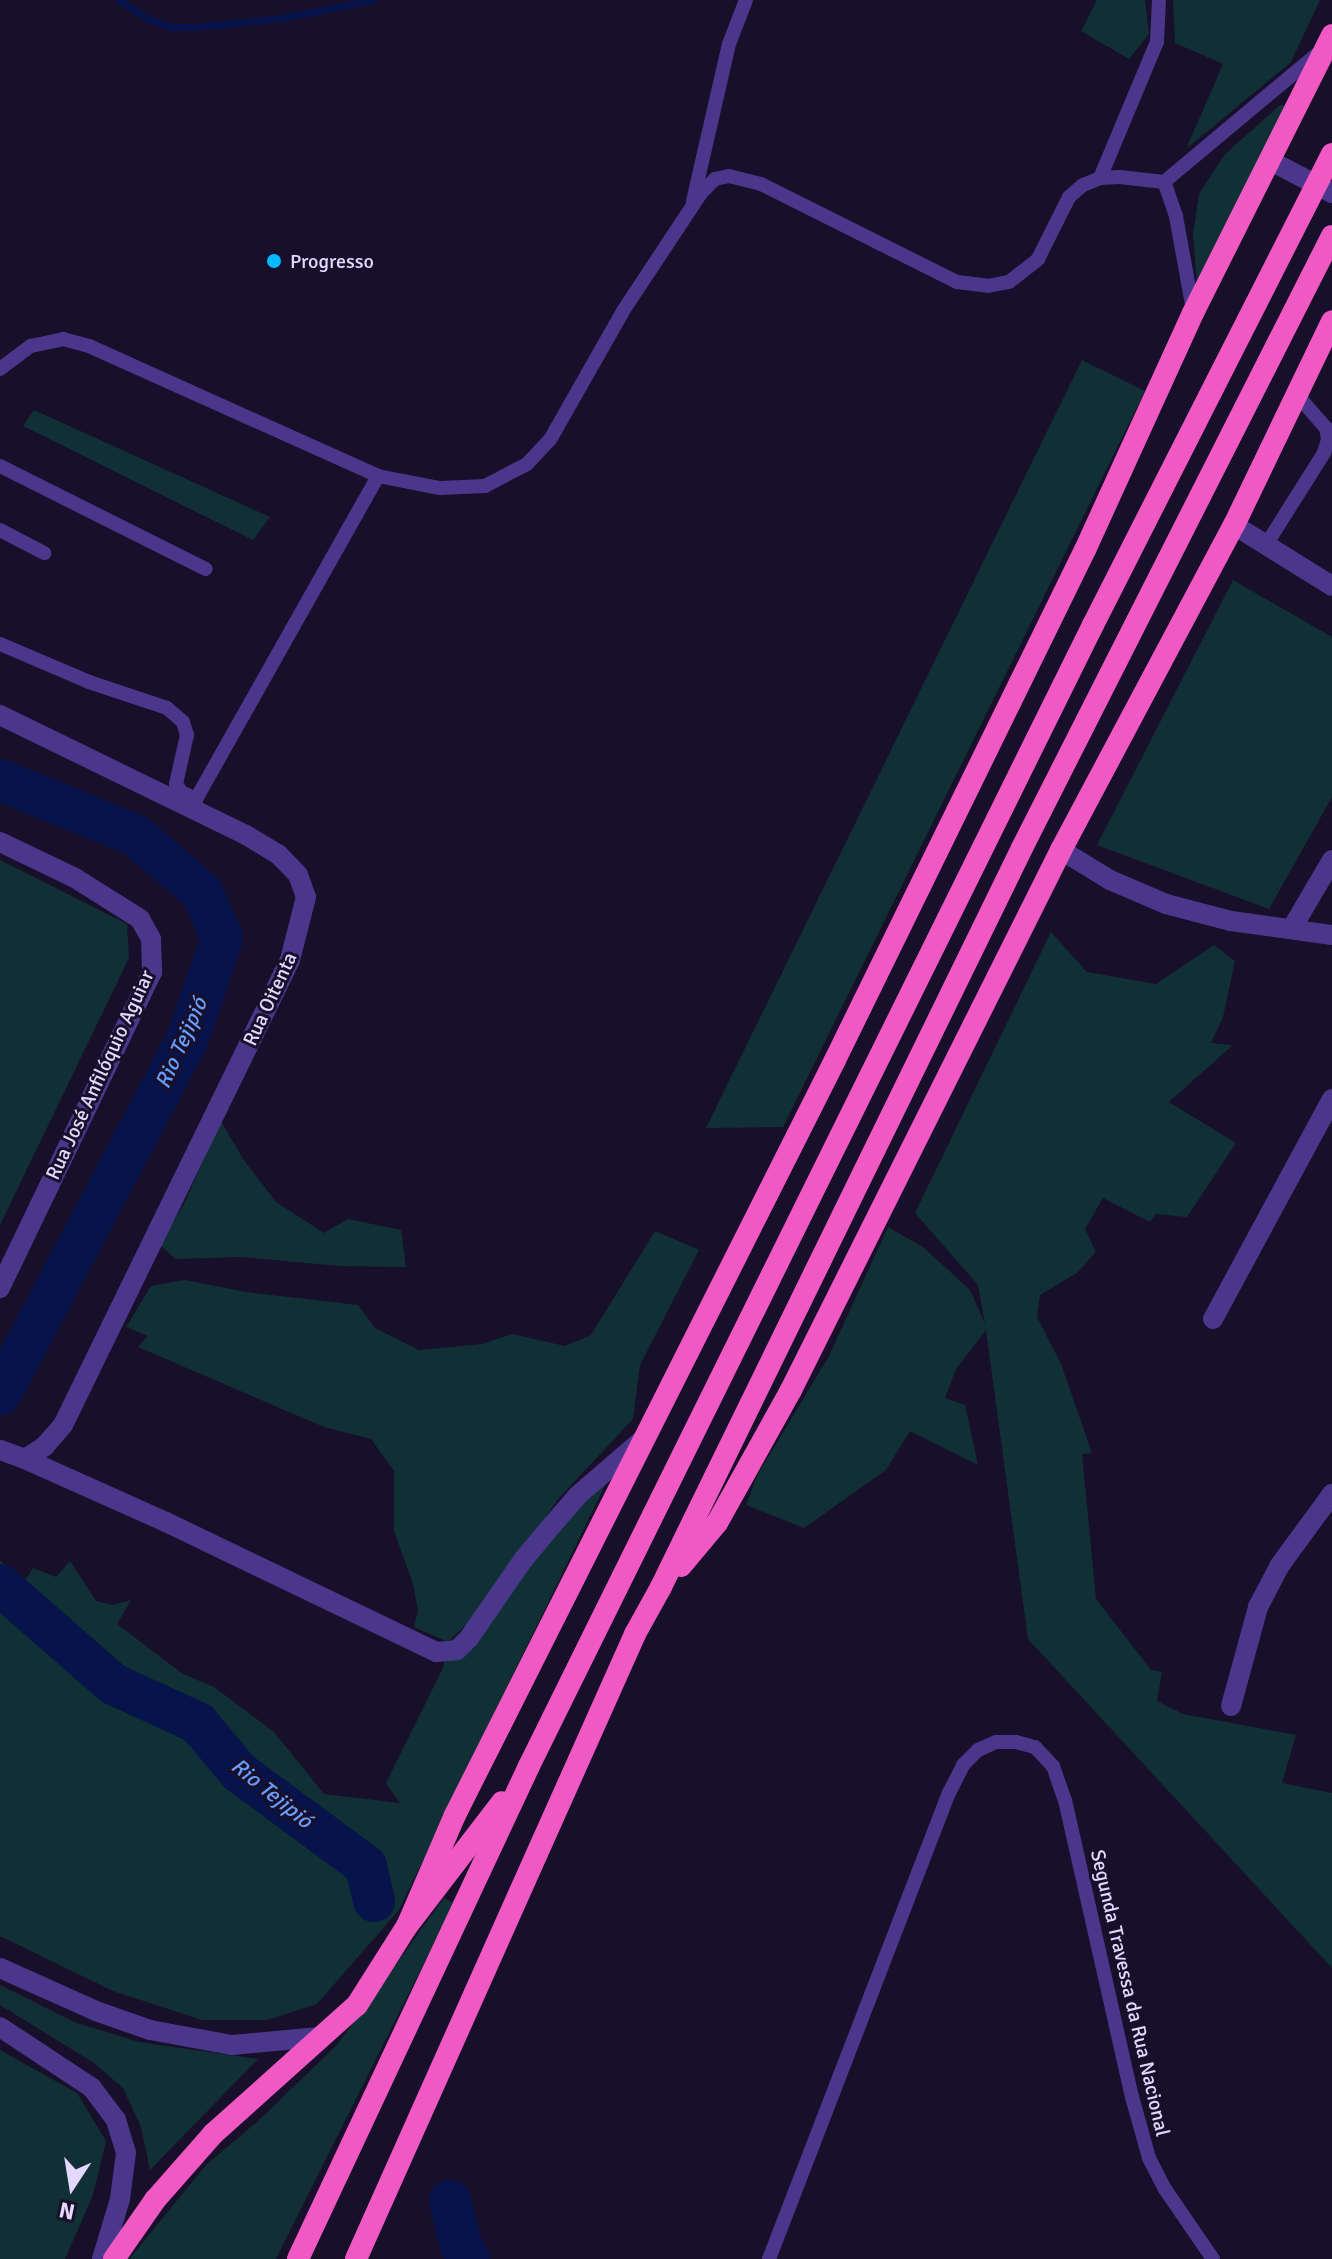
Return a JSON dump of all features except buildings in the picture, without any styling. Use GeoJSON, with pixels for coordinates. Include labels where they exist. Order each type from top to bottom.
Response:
{"type":"FeatureCollection","features":[{"type":"Feature","properties":{"kind":"highway"},"geometry":{"type":"LineString","coordinates":[[407,1926],[455,1815],[646,1437],[1085,550],[1193,313],[1329,41]]}},
{"type":"Feature","properties":{"kind":"highway"},"geometry":{"type":"LineString","coordinates":[[298,2259],[529,1766],[1093,625],[1332,154]]}},
{"type":"Feature","properties":{"kind":"highway"},"geometry":{"type":"LineString","coordinates":[[356,2259],[635,1634],[661,1587],[1022,848],[1332,236]]}},
{"type":"Feature","properties":{"kind":"highway"},"geometry":{"type":"LineString","coordinates":[[661,1587],[717,1523],[762,1444],[1061,850],[1234,525],[1296,394],[1329,334]]}},
{"type":"Feature","properties":{"kind":"highway"},"geometry":{"type":"LineString","coordinates":[[114,2259],[155,2200],[213,2134],[357,2005],[407,1926],[529,1766]]}},
{"type":"Feature","properties":{"kind":"street"},"geometry":{"type":"LineString","coordinates":[[1271,161],[1332,193]]}},
{"type":"Feature","properties":{"kind":"street"},"geometry":{"type":"LineString","coordinates":[[1234,525],[1332,586]]}},
{"type":"Feature","properties":{"kind":"street","name":"Rua Oitenta"},"geometry":{"type":"LineString","coordinates":[[0,715],[194,804],[278,854],[298,875],[306,897],[303,919],[290,960],[63,1425],[45,1446],[25,1459]]}},
{"type":"Feature","properties":{"kind":"street","name":"Rua José Anfilóquio Aguiar"},"geometry":{"type":"LineString","coordinates":[[0,842],[75,878],[140,919],[151,939],[152,972],[0,1288]]}},
{"type":"Feature","properties":{"kind":"street"},"geometry":{"type":"LineString","coordinates":[[1061,850],[1110,880],[1166,904],[1231,921],[1332,935]]}},
{"type":"Feature","properties":{"kind":"street"},"geometry":{"type":"LineString","coordinates":[[1292,928],[1332,860]]}},
{"type":"Feature","properties":{"kind":"street"},"geometry":{"type":"LineString","coordinates":[[1213,1319],[1332,1099]]}},
{"type":"Feature","properties":{"kind":"street"},"geometry":{"type":"LineString","coordinates":[[0,1450],[166,1522],[436,1652],[457,1650],[469,1638],[523,1560],[577,1496],[646,1437]]}},
{"type":"Feature","properties":{"kind":"street"},"geometry":{"type":"LineString","coordinates":[[1231,1706],[1258,1607],[1280,1565],[1332,1494]]}},
{"type":"Feature","properties":{"kind":"street"},"geometry":{"type":"LineString","coordinates":[[0,1968],[96,2011],[150,2030],[232,2045],[320,2037]]}},
{"type":"Feature","properties":{"kind":"street"},"geometry":{"type":"LineString","coordinates":[[0,2027],[92,2088],[116,2120],[126,2153],[120,2199],[102,2259]]}},
{"type":"Feature","properties":{"kind":"lane"},"geometry":{"type":"LineString","coordinates":[[692,206],[729,44],[746,0]]}},
{"type":"Feature","properties":{"kind":"lane"},"geometry":{"type":"LineString","coordinates":[[1100,178],[1157,42],[1159,0]]}},
{"type":"Feature","properties":{"kind":"lane"},"geometry":{"type":"LineString","coordinates":[[1164,182],[1329,41]]}},
{"type":"Feature","properties":{"kind":"lane"},"geometry":{"type":"LineString","coordinates":[[0,369],[31,346],[63,339],[89,346],[378,476],[440,488],[485,486],[527,464],[551,438],[623,311],[692,206],[715,179],[729,176],[761,184],[957,282],[988,286],[1009,282],[1026,272],[1038,259],[1069,197],[1083,185],[1100,178],[1150,178],[1164,182]]}},
{"type":"Feature","properties":{"kind":"lane"},"geometry":{"type":"LineString","coordinates":[[1164,182],[1176,216],[1193,313]]}},
{"type":"Feature","properties":{"kind":"lane"},"geometry":{"type":"LineString","coordinates":[[1266,545],[1324,453],[1328,439],[1326,428],[1296,394]]}},
{"type":"Feature","properties":{"kind":"lane"},"geometry":{"type":"LineString","coordinates":[[0,466],[206,569]]}},
{"type":"Feature","properties":{"kind":"lane"},"geometry":{"type":"LineString","coordinates":[[0,644],[89,682],[167,708],[183,722],[187,735],[176,784],[194,804],[378,476]]}},
{"type":"Feature","properties":{"kind":"lane"},"geometry":{"type":"LineString","coordinates":[[0,530],[44,553]]}},
{"type":"Feature","properties":{"kind":"lane","name":"Segunda Travessa da Rua Nacional"},"geometry":{"type":"LineString","coordinates":[[769,2259],[949,1793],[963,1765],[978,1750],[996,1742],[1016,1742],[1035,1747],[1053,1766],[1065,1800],[1132,2097],[1149,2158],[1165,2189],[1213,2259]]}},
{"type":"Feature","properties":{"kind":"green space"},"geometry":{"type":"Polygon","coordinates":[[[1097,0],[1145,0],[1149,34],[1129,59],[1081,31],[1097,0]]]}},
{"type":"Feature","properties":{"kind":"green space"},"geometry":{"type":"Polygon","coordinates":[[[1173,0],[1320,0],[1291,62],[1186,149],[1223,64],[1175,43],[1173,0]]]}},
{"type":"Feature","properties":{"kind":"green space"},"geometry":{"type":"Polygon","coordinates":[[[1280,105],[1288,106],[1197,285],[1193,234],[1199,194],[1224,155],[1280,105]]]}},
{"type":"Feature","properties":{"kind":"green space"},"geometry":{"type":"Polygon","coordinates":[[[1082,360],[1145,391],[783,1127],[706,1128],[1082,360]]]}},
{"type":"Feature","properties":{"kind":"green space"},"geometry":{"type":"Polygon","coordinates":[[[34,410],[270,517],[253,540],[23,426],[34,410]]]}},
{"type":"Feature","properties":{"kind":"green space"},"geometry":{"type":"Polygon","coordinates":[[[1233,580],[1332,637],[1332,797],[1269,909],[1097,845],[1233,580]]]}},
{"type":"Feature","properties":{"kind":"green space"},"geometry":{"type":"Polygon","coordinates":[[[0,860],[127,924],[129,958],[0,1225],[0,860]]]}},
{"type":"Feature","properties":{"kind":"green space"},"geometry":{"type":"Polygon","coordinates":[[[1051,932],[1087,972],[1156,984],[1214,945],[1235,961],[1223,1017],[1211,1043],[1233,1045],[1169,1102],[1236,1143],[1187,1217],[1156,1214],[1150,1222],[1103,1198],[1085,1229],[1096,1252],[1077,1273],[1040,1295],[1037,1317],[1061,1364],[1092,1453],[1082,1454],[1096,1599],[1151,1670],[1162,1672],[1157,1701],[1183,1714],[1296,1735],[1282,1783],[1332,1793],[1332,1968],[1028,1639],[986,1330],[956,1369],[945,1398],[965,1405],[978,1465],[910,1431],[886,1470],[804,1528],[746,1505],[758,1474],[829,1356],[888,1227],[923,1247],[970,1290],[985,1324],[978,1285],[915,1213],[1051,932]]]}},
{"type":"Feature","properties":{"kind":"green space"},"geometry":{"type":"Polygon","coordinates":[[[221,1121],[243,1159],[276,1202],[324,1233],[348,1219],[401,1230],[406,1267],[340,1266],[241,1257],[176,1259],[160,1245],[184,1204],[221,1121]]]}},
{"type":"Feature","properties":{"kind":"green space"},"geometry":{"type":"Polygon","coordinates":[[[655,1231],[699,1250],[640,1365],[633,1419],[559,1498],[481,1610],[448,1642],[414,1627],[418,1611],[413,1584],[394,1531],[394,1471],[371,1439],[324,1427],[138,1347],[148,1336],[126,1327],[151,1286],[185,1280],[246,1292],[358,1305],[375,1328],[419,1350],[482,1344],[512,1334],[565,1346],[591,1335],[655,1231]]]}},
{"type":"Feature","properties":{"kind":"green space"},"geometry":{"type":"Polygon","coordinates":[[[612,1471],[399,1910],[317,2004],[267,2020],[202,2020],[113,1991],[0,1936],[0,1561],[26,1579],[33,1568],[56,1577],[70,1561],[96,1601],[113,1605],[131,1600],[117,1624],[183,1674],[214,1687],[274,1732],[324,1794],[400,1803],[386,1783],[443,1668],[445,1655],[612,1471]]]}},
{"type":"Feature","properties":{"kind":"green space"},"geometry":{"type":"Polygon","coordinates":[[[444,1898],[454,1903],[276,2259],[129,2259],[207,2164],[258,2121],[337,2045],[444,1898]]]}},
{"type":"Feature","properties":{"kind":"green space"},"geometry":{"type":"Polygon","coordinates":[[[0,1985],[74,2022],[139,2042],[258,2059],[150,2170],[141,2127],[123,2088],[94,2063],[0,2005],[0,1985]]]}},
{"type":"Feature","properties":{"kind":"green space"},"geometry":{"type":"Polygon","coordinates":[[[0,2050],[77,2093],[106,2141],[93,2195],[65,2259],[0,2259],[0,2050]]]}},
{"type":"Feature","properties":{"kind":"waterway"},"geometry":{"type":"LineString","coordinates":[[119,0],[148,19],[171,27],[282,18],[373,0]]}},
{"type":"Feature","properties":{"kind":"waterway","name":"Rio Tejipió"},"geometry":{"type":"LineString","coordinates":[[0,780],[135,835],[202,892],[222,938],[188,1038],[0,1395]]}},
{"type":"Feature","properties":{"kind":"waterway","name":"Rio Tejipió"},"geometry":{"type":"LineString","coordinates":[[0,1585],[113,1684],[198,1723],[239,1772],[366,1866],[374,1901]]}},
{"type":"Feature","properties":{"kind":"waterway","name":"Rio Tejipió"},"geometry":{"type":"LineString","coordinates":[[450,2201],[461,2245],[469,2259]]}},
{"type":"Feature","properties":{"kind":"place","name":"Progresso"},"geometry":{"type":"Point","coordinates":[274,261]}}]}
